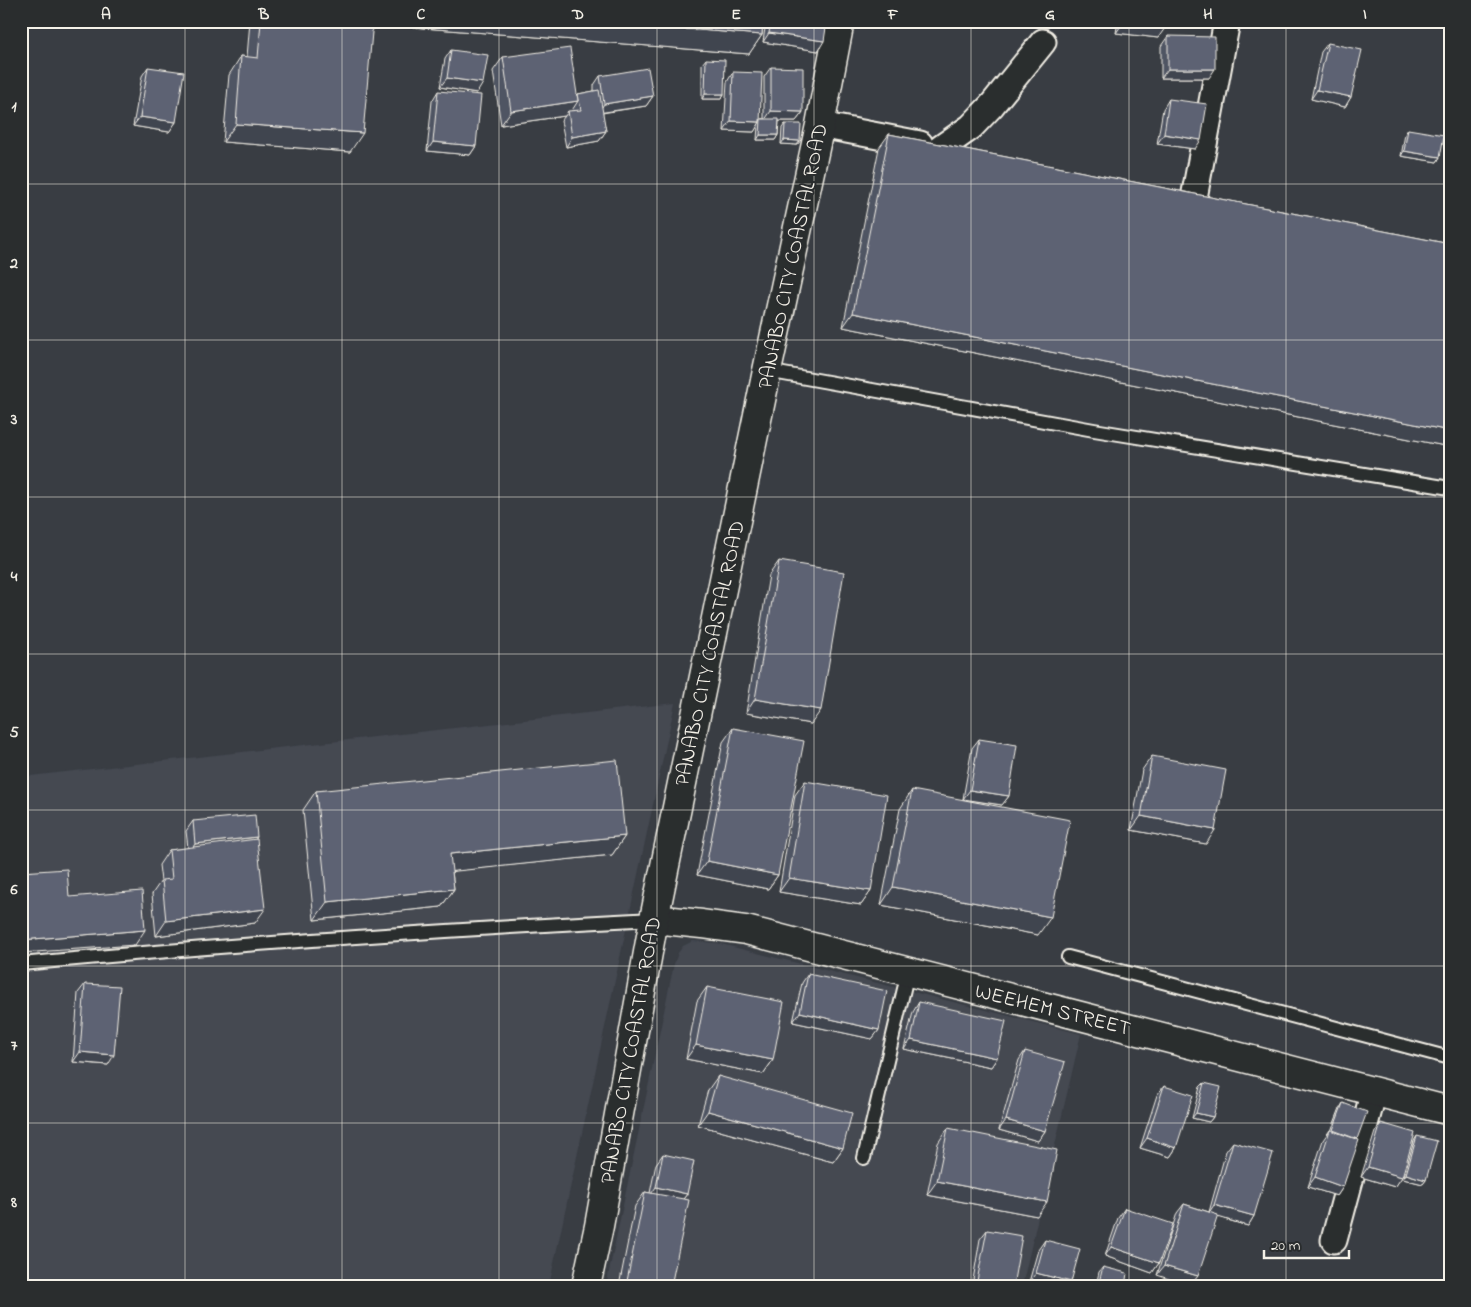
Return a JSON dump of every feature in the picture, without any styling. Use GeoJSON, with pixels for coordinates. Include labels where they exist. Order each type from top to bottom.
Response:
{"type":"FeatureCollection","features":[{"type":"Feature","properties":{"kind":"main road","name":"PANABO CITY COASTAL ROAD"},"geometry":{"type":"LineString","coordinates":[[586,1286],[599,1226],[654,919],[767,371],[820,125],[840,21]]}},
{"type":"Feature","properties":{"kind":"main road","name":"WEEHEM STREET"},"geometry":{"type":"LineString","coordinates":[[654,919],[746,930],[1450,1111]]}},
{"type":"Feature","properties":{"kind":"street"},"geometry":{"type":"LineString","coordinates":[[1194,198],[1227,21]]}},
{"type":"Feature","properties":{"kind":"street"},"geometry":{"type":"LineString","coordinates":[[940,148],[971,126],[992,105],[1043,42]]}},
{"type":"Feature","properties":{"kind":"street"},"geometry":{"type":"LineString","coordinates":[[820,125],[970,154]]}},
{"type":"Feature","properties":{"kind":"street"},"geometry":{"type":"LineString","coordinates":[[1334,1240],[1374,1091]]}},
{"type":"Feature","properties":{"kind":"lane"},"geometry":{"type":"LineString","coordinates":[[767,371],[1094,430],[1450,488]]}},
{"type":"Feature","properties":{"kind":"lane"},"geometry":{"type":"LineString","coordinates":[[21,964],[151,952],[539,925],[654,919]]}},
{"type":"Feature","properties":{"kind":"lane"},"geometry":{"type":"LineString","coordinates":[[1068,957],[1450,1058]]}},
{"type":"Feature","properties":{"kind":"lane"},"geometry":{"type":"LineString","coordinates":[[864,1158],[908,972]]}},
{"type":"Feature","properties":{"kind":"shaded area"},"geometry":{"type":"Polygon","coordinates":[[[675,703],[549,1286],[21,1286],[21,777],[675,703]]]}},
{"type":"Feature","properties":{"kind":"shaded area"},"geometry":{"type":"Polygon","coordinates":[[[693,941],[717,943],[1081,1034],[1022,1286],[606,1286],[674,964],[683,946],[693,941]]]}},
{"type":"Feature","properties":{"kind":"building"},"geometry":{"type":"Polygon","coordinates":[[[261,21],[373,21],[363,133],[236,124],[241,56],[258,58],[261,21]]]}},
{"type":"Feature","properties":{"kind":"building"},"geometry":{"type":"Polygon","coordinates":[[[584,21],[763,21],[762,35],[584,21]]]}},
{"type":"Feature","properties":{"kind":"building"},"geometry":{"type":"Polygon","coordinates":[[[771,21],[827,21],[824,41],[769,33],[771,21]]]}},
{"type":"Feature","properties":{"kind":"building"},"geometry":{"type":"Polygon","coordinates":[[[1123,21],[1165,21],[1165,28],[1123,23],[1123,21]]]}},
{"type":"Feature","properties":{"kind":"building"},"geometry":{"type":"Polygon","coordinates":[[[1168,36],[1215,37],[1215,69],[1168,69],[1168,36]]]}},
{"type":"Feature","properties":{"kind":"building"},"geometry":{"type":"Polygon","coordinates":[[[1328,43],[1362,50],[1351,97],[1317,90],[1328,43]]]}},
{"type":"Feature","properties":{"kind":"building"},"geometry":{"type":"Polygon","coordinates":[[[570,48],[578,101],[511,111],[503,57],[570,48]]]}},
{"type":"Feature","properties":{"kind":"building"},"geometry":{"type":"Polygon","coordinates":[[[451,50],[488,55],[483,83],[447,78],[451,50]]]}},
{"type":"Feature","properties":{"kind":"building"},"geometry":{"type":"Polygon","coordinates":[[[706,59],[725,60],[724,94],[705,94],[706,59]]]}},
{"type":"Feature","properties":{"kind":"building"},"geometry":{"type":"Polygon","coordinates":[[[148,67],[184,72],[176,122],[140,117],[148,67]]]}},
{"type":"Feature","properties":{"kind":"building"},"geometry":{"type":"Polygon","coordinates":[[[771,67],[803,68],[803,112],[771,111],[771,67]]]}},
{"type":"Feature","properties":{"kind":"building"},"geometry":{"type":"Polygon","coordinates":[[[648,68],[653,96],[604,104],[600,76],[648,68]]]}},
{"type":"Feature","properties":{"kind":"building"},"geometry":{"type":"Polygon","coordinates":[[[733,72],[762,73],[760,122],[731,121],[733,72]]]}},
{"type":"Feature","properties":{"kind":"building"},"geometry":{"type":"Polygon","coordinates":[[[599,90],[606,131],[572,137],[568,111],[581,110],[578,94],[599,90]]]}},
{"type":"Feature","properties":{"kind":"building"},"geometry":{"type":"Polygon","coordinates":[[[438,91],[481,95],[476,146],[433,142],[438,91]]]}},
{"type":"Feature","properties":{"kind":"building"},"geometry":{"type":"Polygon","coordinates":[[[1169,99],[1207,104],[1201,140],[1164,134],[1169,99]]]}},
{"type":"Feature","properties":{"kind":"building"},"geometry":{"type":"Polygon","coordinates":[[[761,119],[779,119],[778,135],[760,135],[761,119]]]}},
{"type":"Feature","properties":{"kind":"building"},"geometry":{"type":"Polygon","coordinates":[[[785,124],[801,124],[800,141],[784,140],[785,124]]]}},
{"type":"Feature","properties":{"kind":"building"},"geometry":{"type":"Polygon","coordinates":[[[1408,129],[1444,135],[1440,157],[1404,151],[1408,129]]]}},
{"type":"Feature","properties":{"kind":"building"},"geometry":{"type":"Polygon","coordinates":[[[889,134],[1450,244],[1450,431],[853,313],[889,134]]]}},
{"type":"Feature","properties":{"kind":"building"},"geometry":{"type":"Polygon","coordinates":[[[779,561],[844,572],[821,710],[755,699],[779,561]]]}},
{"type":"Feature","properties":{"kind":"building"},"geometry":{"type":"Polygon","coordinates":[[[733,728],[804,741],[778,875],[707,861],[733,728]]]}},
{"type":"Feature","properties":{"kind":"building"},"geometry":{"type":"Polygon","coordinates":[[[979,739],[1017,745],[1009,796],[970,790],[979,739]]]}},
{"type":"Feature","properties":{"kind":"building"},"geometry":{"type":"Polygon","coordinates":[[[1152,756],[1226,770],[1215,830],[1141,816],[1152,756]]]}},
{"type":"Feature","properties":{"kind":"building"},"geometry":{"type":"Polygon","coordinates":[[[617,760],[625,836],[450,854],[454,889],[327,902],[316,791],[617,760]]]}},
{"type":"Feature","properties":{"kind":"building"},"geometry":{"type":"Polygon","coordinates":[[[805,781],[887,795],[871,891],[789,878],[805,781]]]}},
{"type":"Feature","properties":{"kind":"building"},"geometry":{"type":"Polygon","coordinates":[[[912,790],[1070,820],[1051,917],[893,887],[912,790]]]}},
{"type":"Feature","properties":{"kind":"building"},"geometry":{"type":"Polygon","coordinates":[[[255,815],[257,837],[195,844],[193,821],[255,815]]]}},
{"type":"Feature","properties":{"kind":"building"},"geometry":{"type":"Polygon","coordinates":[[[257,839],[265,909],[166,921],[162,880],[172,879],[169,850],[257,839]]]}},
{"type":"Feature","properties":{"kind":"building"},"geometry":{"type":"Polygon","coordinates":[[[67,869],[69,897],[142,891],[145,930],[21,940],[21,872],[67,869]]]}},
{"type":"Feature","properties":{"kind":"building"},"geometry":{"type":"Polygon","coordinates":[[[808,974],[887,991],[879,1030],[800,1012],[808,974]]]}},
{"type":"Feature","properties":{"kind":"building"},"geometry":{"type":"Polygon","coordinates":[[[85,984],[120,986],[114,1055],[80,1052],[85,984]]]}},
{"type":"Feature","properties":{"kind":"building"},"geometry":{"type":"Polygon","coordinates":[[[707,987],[784,1002],[773,1060],[696,1045],[707,987]]]}},
{"type":"Feature","properties":{"kind":"building"},"geometry":{"type":"Polygon","coordinates":[[[919,1002],[1006,1021],[997,1058],[911,1040],[919,1002]]]}},
{"type":"Feature","properties":{"kind":"building"},"geometry":{"type":"Polygon","coordinates":[[[1025,1051],[1065,1062],[1045,1131],[1006,1120],[1025,1051]]]}},
{"type":"Feature","properties":{"kind":"building"},"geometry":{"type":"Polygon","coordinates":[[[718,1076],[852,1113],[843,1148],[708,1111],[718,1076]]]}},
{"type":"Feature","properties":{"kind":"building"},"geometry":{"type":"Polygon","coordinates":[[[1204,1083],[1221,1087],[1213,1117],[1196,1113],[1204,1083]]]}},
{"type":"Feature","properties":{"kind":"building"},"geometry":{"type":"Polygon","coordinates":[[[1164,1086],[1193,1095],[1176,1148],[1147,1138],[1164,1086]]]}},
{"type":"Feature","properties":{"kind":"building"},"geometry":{"type":"Polygon","coordinates":[[[1343,1103],[1367,1112],[1357,1139],[1333,1130],[1343,1103]]]}},
{"type":"Feature","properties":{"kind":"building"},"geometry":{"type":"Polygon","coordinates":[[[1381,1123],[1415,1133],[1402,1177],[1368,1167],[1381,1123]]]}},
{"type":"Feature","properties":{"kind":"building"},"geometry":{"type":"Polygon","coordinates":[[[948,1128],[1057,1150],[1047,1202],[937,1181],[948,1128]]]}},
{"type":"Feature","properties":{"kind":"building"},"geometry":{"type":"Polygon","coordinates":[[[1330,1130],[1359,1140],[1343,1187],[1315,1177],[1330,1130]]]}},
{"type":"Feature","properties":{"kind":"building"},"geometry":{"type":"Polygon","coordinates":[[[1417,1136],[1437,1141],[1426,1180],[1406,1174],[1417,1136]]]}},
{"type":"Feature","properties":{"kind":"building"},"geometry":{"type":"Polygon","coordinates":[[[1233,1142],[1273,1153],[1254,1216],[1214,1205],[1233,1142]]]}},
{"type":"Feature","properties":{"kind":"building"},"geometry":{"type":"Polygon","coordinates":[[[663,1154],[694,1161],[687,1194],[656,1187],[663,1154]]]}},
{"type":"Feature","properties":{"kind":"building"},"geometry":{"type":"Polygon","coordinates":[[[645,1192],[689,1200],[671,1286],[626,1286],[645,1192]]]}},
{"type":"Feature","properties":{"kind":"building"},"geometry":{"type":"Polygon","coordinates":[[[1184,1204],[1218,1215],[1198,1276],[1164,1266],[1184,1204]]]}},
{"type":"Feature","properties":{"kind":"building"},"geometry":{"type":"Polygon","coordinates":[[[1125,1208],[1173,1224],[1159,1263],[1111,1247],[1125,1208]]]}},
{"type":"Feature","properties":{"kind":"building"},"geometry":{"type":"Polygon","coordinates":[[[987,1230],[1022,1236],[1013,1286],[976,1286],[987,1230]]]}},
{"type":"Feature","properties":{"kind":"building"},"geometry":{"type":"Polygon","coordinates":[[[1045,1240],[1080,1249],[1071,1282],[1036,1273],[1045,1240]]]}},
{"type":"Feature","properties":{"kind":"building"},"geometry":{"type":"Polygon","coordinates":[[[1103,1267],[1127,1273],[1125,1286],[1098,1286],[1103,1267]]]}}]}
